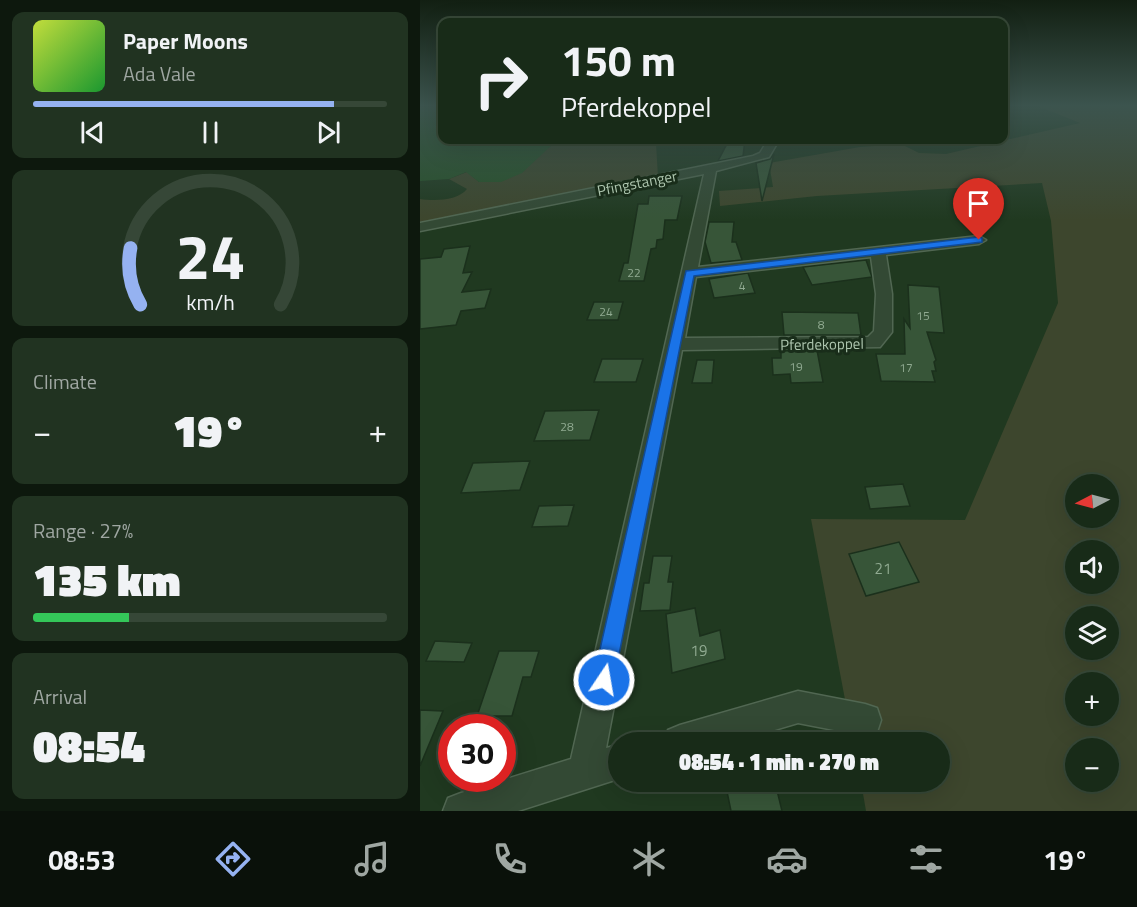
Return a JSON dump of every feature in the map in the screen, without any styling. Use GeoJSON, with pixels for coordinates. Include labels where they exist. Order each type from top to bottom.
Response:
{"type":"FeatureCollection","features":[{"type":"Feature","properties":{"kind":"street","name":"Pfingstanger"},"geometry":{"type":"LineString","coordinates":[[420,227],[761,157],[768,151],[771,144]]}},
{"type":"Feature","properties":{"kind":"street"},"geometry":{"type":"LineString","coordinates":[[461,811],[603,766],[589,748],[676,344],[710,174],[709,169]]}},
{"type":"Feature","properties":{"kind":"street"},"geometry":{"type":"LineString","coordinates":[[690,273],[979,240]]}},
{"type":"Feature","properties":{"kind":"street","name":"Pferdekoppel"},"geometry":{"type":"LineString","coordinates":[[676,344],[873,343],[883,332],[884,294],[878,252]]}},
{"type":"Feature","properties":{"kind":"street"},"geometry":{"type":"LineString","coordinates":[[713,732],[798,706],[865,720]]}},
{"type":"Feature","properties":{"kind":"shaded area"},"geometry":{"type":"Polygon","coordinates":[[[420,144],[553,144],[522,173],[501,182],[479,182],[466,172],[449,179],[420,181],[420,144]]]}},
{"type":"Feature","properties":{"kind":"shaded area"},"geometry":{"type":"Polygon","coordinates":[[[553,144],[656,144],[658,177],[420,222],[420,199],[452,198],[467,189],[449,179],[467,172],[479,182],[542,153],[553,144]]]}},
{"type":"Feature","properties":{"kind":"shaded area"},"geometry":{"type":"Polygon","coordinates":[[[901,144],[919,153],[946,154],[989,144],[1137,144],[1137,811],[866,811],[863,792],[950,792],[950,732],[851,732],[811,519],[965,520],[1058,303],[1051,221],[1042,183],[817,196],[720,206],[719,191],[773,187],[769,163],[860,147],[901,144]]]}},
{"type":"Feature","properties":{"kind":"building"},"geometry":{"type":"Polygon","coordinates":[[[727,144],[744,144],[743,156],[718,161],[727,144]]]}},
{"type":"Feature","properties":{"kind":"building"},"geometry":{"type":"Polygon","coordinates":[[[774,154],[762,201],[756,163],[770,159],[774,154]]]}},
{"type":"Feature","properties":{"kind":"building"},"geometry":{"type":"Polygon","coordinates":[[[649,196],[682,196],[677,220],[665,220],[663,239],[657,240],[656,248],[651,249],[644,281],[619,281],[624,263],[628,263],[638,204],[648,204],[649,196]]]}},
{"type":"Feature","properties":{"kind":"building"},"geometry":{"type":"Polygon","coordinates":[[[709,222],[734,222],[732,242],[736,242],[742,260],[711,263],[705,242],[709,222]]]}},
{"type":"Feature","properties":{"kind":"building"},"geometry":{"type":"Polygon","coordinates":[[[470,246],[463,273],[472,272],[462,292],[491,289],[485,308],[461,311],[456,325],[420,329],[420,259],[441,257],[444,249],[470,246]]]}},
{"type":"Feature","properties":{"kind":"building"},"geometry":{"type":"Polygon","coordinates":[[[866,260],[872,277],[812,285],[803,267],[866,260]]]}},
{"type":"Feature","properties":{"kind":"building"},"geometry":{"type":"Polygon","coordinates":[[[748,273],[755,293],[714,298],[709,279],[748,273]]]}},
{"type":"Feature","properties":{"kind":"building"},"geometry":{"type":"Polygon","coordinates":[[[908,285],[939,287],[944,333],[927,332],[936,360],[934,362],[936,371],[932,371],[935,382],[881,381],[876,354],[905,354],[904,319],[910,328],[908,285]]]}},
{"type":"Feature","properties":{"kind":"building"},"geometry":{"type":"Polygon","coordinates":[[[594,302],[623,302],[618,320],[587,320],[594,302]]]}},
{"type":"Feature","properties":{"kind":"building"},"geometry":{"type":"Polygon","coordinates":[[[782,312],[858,313],[861,335],[784,335],[782,312]]]}},
{"type":"Feature","properties":{"kind":"building"},"geometry":{"type":"Polygon","coordinates":[[[817,350],[823,382],[791,383],[790,374],[773,375],[772,358],[781,358],[781,351],[817,350]]]}},
{"type":"Feature","properties":{"kind":"building"},"geometry":{"type":"Polygon","coordinates":[[[602,359],[643,359],[636,382],[594,382],[602,359]]]}},
{"type":"Feature","properties":{"kind":"building"},"geometry":{"type":"Polygon","coordinates":[[[697,360],[714,360],[712,383],[692,383],[697,360]]]}},
{"type":"Feature","properties":{"kind":"building"},"geometry":{"type":"Polygon","coordinates":[[[599,410],[590,440],[534,441],[545,411],[599,410]]]}},
{"type":"Feature","properties":{"kind":"building"},"geometry":{"type":"Polygon","coordinates":[[[530,461],[520,490],[461,493],[473,463],[530,461]]]}},
{"type":"Feature","properties":{"kind":"building"},"geometry":{"type":"Polygon","coordinates":[[[903,484],[910,506],[870,509],[865,487],[903,484]]]}},
{"type":"Feature","properties":{"kind":"building"},"geometry":{"type":"Polygon","coordinates":[[[574,505],[568,526],[532,527],[539,506],[574,505]]]}},
{"type":"Feature","properties":{"kind":"building"},"geometry":{"type":"Polygon","coordinates":[[[899,542],[919,582],[866,596],[849,554],[899,542]]]}},
{"type":"Feature","properties":{"kind":"building"},"geometry":{"type":"Polygon","coordinates":[[[653,556],[672,556],[668,582],[673,582],[670,610],[640,611],[644,583],[649,583],[653,556]]]}},
{"type":"Feature","properties":{"kind":"building"},"geometry":{"type":"Polygon","coordinates":[[[695,608],[700,636],[720,630],[725,659],[672,673],[666,614],[695,608]]]}},
{"type":"Feature","properties":{"kind":"building"},"geometry":{"type":"Polygon","coordinates":[[[435,641],[472,643],[464,662],[426,661],[435,641]]]}},
{"type":"Feature","properties":{"kind":"building"},"geometry":{"type":"Polygon","coordinates":[[[499,651],[539,651],[531,677],[523,677],[513,714],[478,714],[499,651]]]}},
{"type":"Feature","properties":{"kind":"building"},"geometry":{"type":"Polygon","coordinates":[[[420,710],[443,711],[442,714],[438,714],[438,723],[420,766],[420,710]]]}},
{"type":"Feature","properties":{"kind":"building"},"geometry":{"type":"Polygon","coordinates":[[[727,792],[777,792],[782,811],[731,811],[727,792]]]}},
{"type":"Feature","properties":{"kind":"route"},"geometry":{"type":"LineString","coordinates":[[604,680],[690,273],[711,273],[979,240]]}}]}
